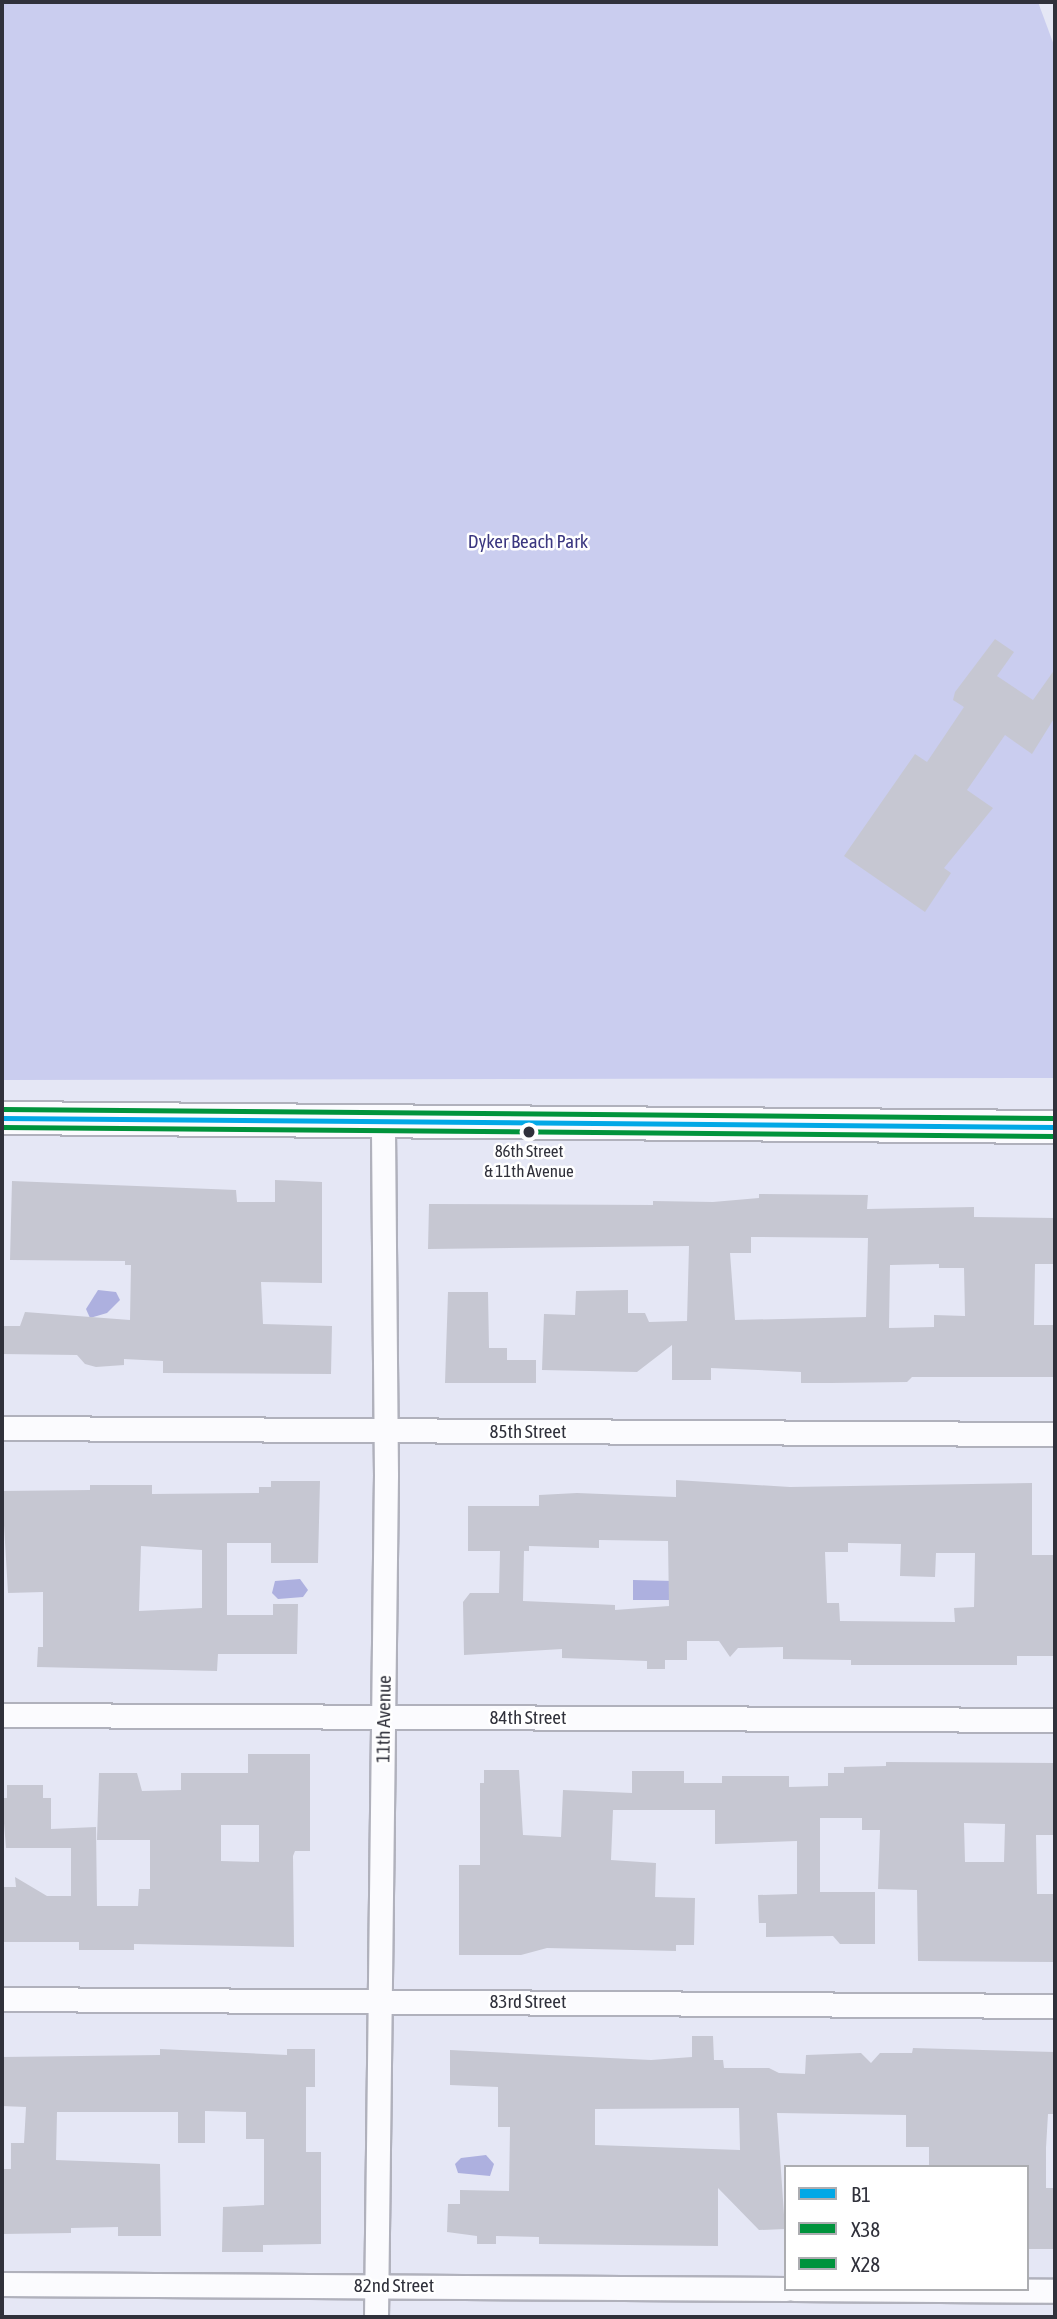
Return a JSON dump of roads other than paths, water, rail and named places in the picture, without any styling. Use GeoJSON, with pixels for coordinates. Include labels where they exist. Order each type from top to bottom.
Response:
{"type":"FeatureCollection","features":[{"type":"Feature","properties":{"kind":"main road"},"geometry":{"type":"LineString","coordinates":[[2,1118],[1055,1127]]}},
{"type":"Feature","properties":{"kind":"street","name":"11th Avenue"},"geometry":{"type":"LineString","coordinates":[[376,2317],[378,2001],[385,1718],[383,1121]]}},
{"type":"Feature","properties":{"kind":"street","name":"85th Street"},"geometry":{"type":"LineString","coordinates":[[2,1428],[1055,1434]]}},
{"type":"Feature","properties":{"kind":"street","name":"84th Street"},"geometry":{"type":"LineString","coordinates":[[2,1714],[1055,1720]]}},
{"type":"Feature","properties":{"kind":"street","name":"83rd Street"},"geometry":{"type":"LineString","coordinates":[[2,1998],[1055,2006]]}},
{"type":"Feature","properties":{"kind":"street","name":"82nd Street"},"geometry":{"type":"LineString","coordinates":[[2,2284],[784,2289]]}},
{"type":"Feature","properties":{"kind":"street"},"geometry":{"type":"LineString","coordinates":[[1029,2291],[1055,2291]]}},
{"type":"Feature","properties":{"kind":"place","name":"86th Street & 11th Avenue"},"geometry":{"type":"Point","coordinates":[529,1132]}},
{"type":"Feature","properties":{"kind":"park label","name":"Dyker Beach Park"},"geometry":{"type":"Point","coordinates":[528,542]}}]}
